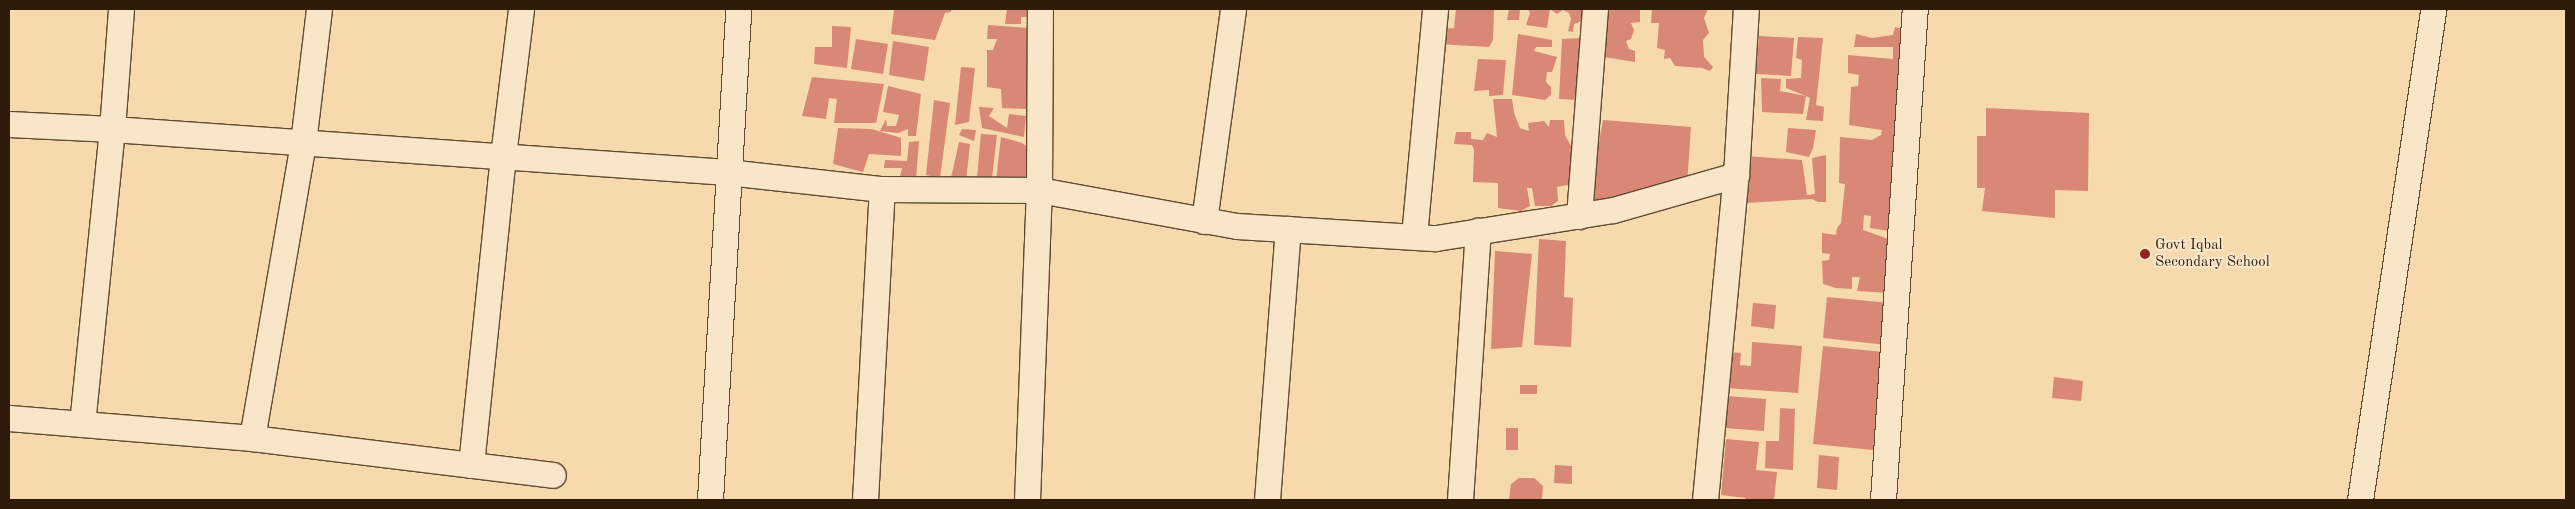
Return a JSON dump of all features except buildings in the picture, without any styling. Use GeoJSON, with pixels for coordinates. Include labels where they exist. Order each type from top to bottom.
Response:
{"type":"FeatureCollection","features":[{"type":"Feature","properties":{"kind":"street"},"geometry":{"type":"LineString","coordinates":[[82,424],[112,129],[122,9]]}},
{"type":"Feature","properties":{"kind":"street"},"geometry":{"type":"LineString","coordinates":[[252,438],[303,143],[319,9]]}},
{"type":"Feature","properties":{"kind":"street"},"geometry":{"type":"LineString","coordinates":[[471,465],[503,156],[521,9]]}},
{"type":"Feature","properties":{"kind":"street"},"geometry":{"type":"LineString","coordinates":[[710,500],[727,172],[738,9]]}},
{"type":"Feature","properties":{"kind":"street"},"geometry":{"type":"LineString","coordinates":[[1027,500],[1039,190],[1040,9]]}},
{"type":"Feature","properties":{"kind":"street"},"geometry":{"type":"LineString","coordinates":[[1204,220],[1233,9]]}},
{"type":"Feature","properties":{"kind":"street"},"geometry":{"type":"LineString","coordinates":[[1414,236],[1435,9]]}},
{"type":"Feature","properties":{"kind":"street"},"geometry":{"type":"LineString","coordinates":[[1579,216],[1595,9]]}},
{"type":"Feature","properties":{"kind":"street"},"geometry":{"type":"LineString","coordinates":[[1705,500],[1736,175],[1746,9]]}},
{"type":"Feature","properties":{"kind":"street"},"geometry":{"type":"LineString","coordinates":[[1883,500],[1915,9]]}},
{"type":"Feature","properties":{"kind":"street"},"geometry":{"type":"LineString","coordinates":[[2360,500],[2433,9]]}},
{"type":"Feature","properties":{"kind":"street"},"geometry":{"type":"LineString","coordinates":[[9,124],[112,129],[727,172],[882,189],[1039,190],[1237,226],[1436,238],[1613,210],[1736,175]]}},
{"type":"Feature","properties":{"kind":"street"},"geometry":{"type":"LineString","coordinates":[[865,500],[882,189]]}},
{"type":"Feature","properties":{"kind":"street"},"geometry":{"type":"LineString","coordinates":[[1267,500],[1288,229]]}},
{"type":"Feature","properties":{"kind":"street"},"geometry":{"type":"LineString","coordinates":[[1460,500],[1478,231]]}},
{"type":"Feature","properties":{"kind":"street"},"geometry":{"type":"LineString","coordinates":[[9,418],[252,438],[554,476]]}},
{"type":"Feature","properties":{"kind":"place","name":"Govt Iqbal Secondary School"},"geometry":{"type":"Point","coordinates":[2145,254]}}]}
